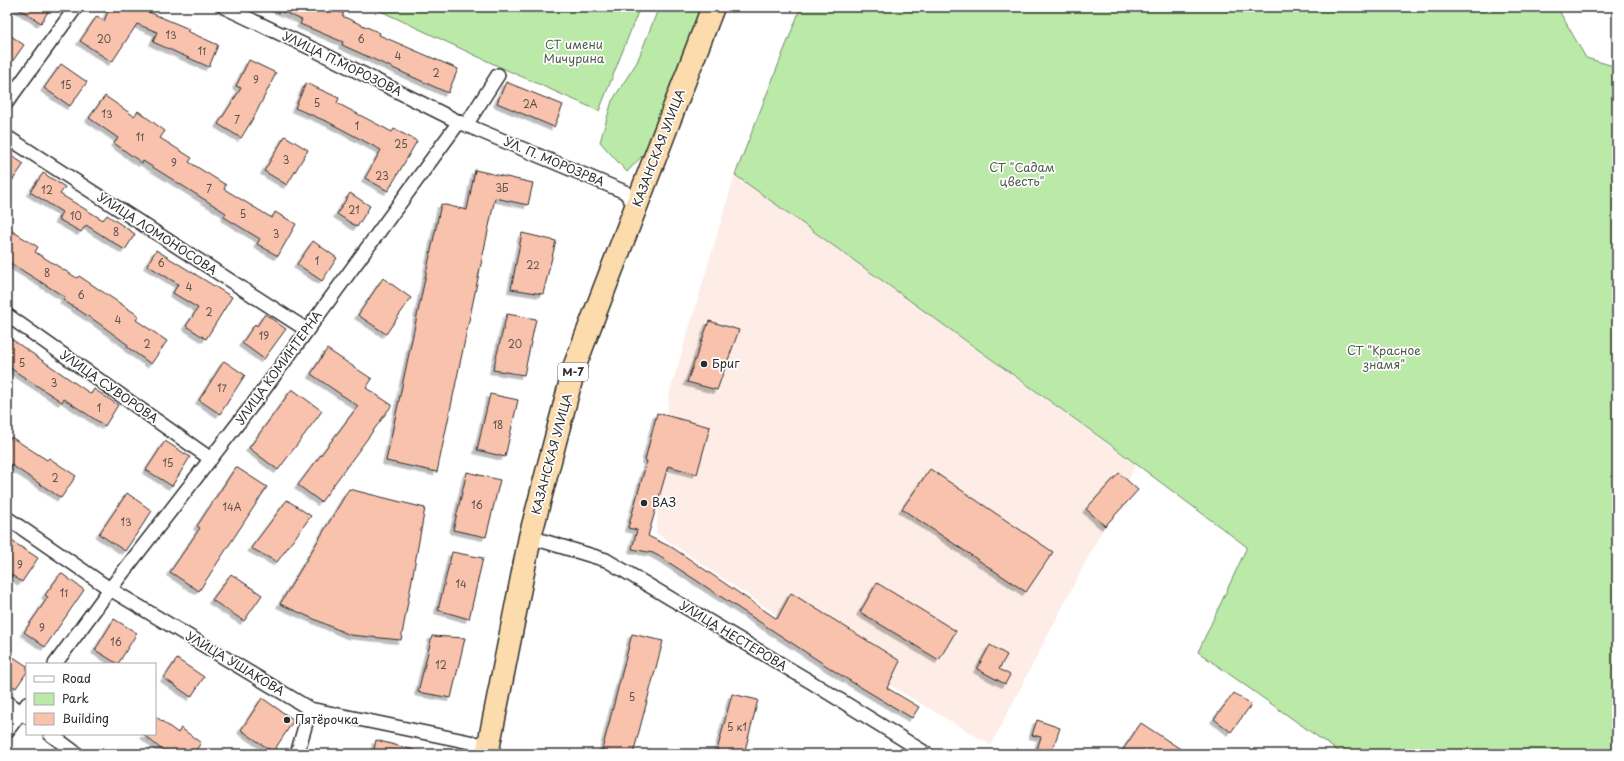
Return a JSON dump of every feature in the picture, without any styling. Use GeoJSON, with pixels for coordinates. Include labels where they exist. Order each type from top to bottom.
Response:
{"type":"FeatureCollection","features":[{"type":"Feature","properties":{"kind":"highway","name":"КАЗАНСКАЯ УЛИЦА"},"geometry":{"type":"LineString","coordinates":[[488,750],[530,536],[575,365],[713,7]]}},
{"type":"Feature","properties":{"kind":"street"},"geometry":{"type":"LineString","coordinates":[[7,102],[76,7]]}},
{"type":"Feature","properties":{"kind":"street","name":"УЛИЦА П.МОРОЗОВА"},"geometry":{"type":"LineString","coordinates":[[224,7],[317,51],[463,124]]}},
{"type":"Feature","properties":{"kind":"street","name":"УЛИЦА КОМИНТЕРНА"},"geometry":{"type":"LineString","coordinates":[[57,663],[110,589],[260,395],[498,75]]}},
{"type":"Feature","properties":{"kind":"street","name":"УЛ. П. МОРОЗРВА"},"geometry":{"type":"LineString","coordinates":[[463,124],[625,192],[636,207]]}},
{"type":"Feature","properties":{"kind":"street","name":"УЛИЦА ЛОМОНОСОВА"},"geometry":{"type":"LineString","coordinates":[[7,137],[307,330]]}},
{"type":"Feature","properties":{"kind":"street","name":"УЛИЦА СУВОРОВА"},"geometry":{"type":"LineString","coordinates":[[7,315],[211,459]]}},
{"type":"Feature","properties":{"kind":"street","name":"УЛИЦА УШАКОВА"},"geometry":{"type":"LineString","coordinates":[[7,518],[110,589],[310,709],[488,750]]}},
{"type":"Feature","properties":{"kind":"street","name":"УЛИЦА НЕСТЕРОВА"},"geometry":{"type":"LineString","coordinates":[[530,536],[606,560],[817,686],[927,754]]}},
{"type":"Feature","properties":{"kind":"street"},"geometry":{"type":"LineString","coordinates":[[7,702],[25,711],[7,731]]}},
{"type":"Feature","properties":{"kind":"street"},"geometry":{"type":"LineString","coordinates":[[297,754],[310,709]]}},
{"type":"Feature","properties":{"kind":"street"},"geometry":{"type":"LineString","coordinates":[[51,735],[77,754]]}},
{"type":"Feature","properties":{"kind":"shaded area"},"geometry":{"type":"Polygon","coordinates":[[[735,175],[1136,465],[991,745],[815,641],[656,533],[669,395],[735,175]]]}},
{"type":"Feature","properties":{"kind":"green space","name":"СТ имени Мичурина"},"geometry":{"type":"Polygon","coordinates":[[[372,7],[640,7],[599,111],[500,67],[372,7]]]}},
{"type":"Feature","properties":{"kind":"green space"},"geometry":{"type":"Polygon","coordinates":[[[659,7],[705,7],[653,144],[627,172],[600,142],[612,101],[637,62],[659,7]]]}},
{"type":"Feature","properties":{"kind":"green space","name":"СТ \"Красное знамя\""},"geometry":{"type":"Polygon","coordinates":[[[801,7],[1557,7],[1586,58],[1617,67],[1617,754],[1342,754],[1198,652],[1247,547],[1108,443],[735,175],[801,7]]]}},
{"type":"Feature","properties":{"kind":"building"},"geometry":{"type":"Polygon","coordinates":[[[16,7],[51,7],[41,23],[16,7]]]}},
{"type":"Feature","properties":{"kind":"building"},"geometry":{"type":"Polygon","coordinates":[[[110,7],[146,7],[144,10],[189,29],[187,31],[218,45],[209,67],[153,42],[157,32],[137,24],[112,62],[80,41],[97,16],[104,21],[110,7]]]}},
{"type":"Feature","properties":{"kind":"building"},"geometry":{"type":"Polygon","coordinates":[[[272,7],[329,7],[344,14],[342,16],[380,33],[379,35],[458,69],[448,93],[342,45],[343,42],[300,24],[302,20],[272,7]]]}},
{"type":"Feature","properties":{"kind":"building"},"geometry":{"type":"Polygon","coordinates":[[[7,33],[24,45],[7,69],[7,33]]]}},
{"type":"Feature","properties":{"kind":"building"},"geometry":{"type":"Polygon","coordinates":[[[249,60],[276,73],[254,117],[241,138],[218,124],[241,88],[236,86],[249,60]]]}},
{"type":"Feature","properties":{"kind":"building"},"geometry":{"type":"Polygon","coordinates":[[[61,64],[87,82],[70,106],[44,88],[61,64]]]}},
{"type":"Feature","properties":{"kind":"building"},"geometry":{"type":"Polygon","coordinates":[[[506,82],[563,105],[554,127],[497,103],[506,82]]]}},
{"type":"Feature","properties":{"kind":"building"},"geometry":{"type":"Polygon","coordinates":[[[306,83],[339,98],[337,103],[392,132],[394,129],[417,141],[388,191],[365,178],[381,150],[328,122],[295,108],[306,83]]]}},
{"type":"Feature","properties":{"kind":"building"},"geometry":{"type":"Polygon","coordinates":[[[105,96],[134,116],[138,111],[165,131],[160,138],[192,158],[189,162],[226,185],[224,189],[272,218],[275,212],[296,224],[278,256],[257,244],[260,239],[224,217],[226,213],[143,161],[142,163],[114,143],[118,138],[89,118],[105,96]]]}},
{"type":"Feature","properties":{"kind":"building"},"geometry":{"type":"Polygon","coordinates":[[[285,136],[308,150],[287,185],[264,171],[285,136]]]}},
{"type":"Feature","properties":{"kind":"building"},"geometry":{"type":"Polygon","coordinates":[[[7,153],[24,164],[7,188],[7,153]]]}},
{"type":"Feature","properties":{"kind":"building"},"geometry":{"type":"Polygon","coordinates":[[[475,170],[533,183],[528,205],[495,198],[437,472],[386,461],[441,204],[467,210],[475,170]]]}},
{"type":"Feature","properties":{"kind":"building"},"geometry":{"type":"Polygon","coordinates":[[[43,173],[65,187],[60,194],[103,220],[107,215],[135,234],[125,250],[86,225],[81,232],[58,219],[62,212],[30,192],[43,173]]]}},
{"type":"Feature","properties":{"kind":"building"},"geometry":{"type":"Polygon","coordinates":[[[350,193],[370,206],[357,227],[337,214],[350,193]]]}},
{"type":"Feature","properties":{"kind":"building"},"geometry":{"type":"Polygon","coordinates":[[[7,228],[38,247],[35,252],[77,278],[79,276],[139,316],[136,320],[167,341],[151,364],[127,347],[128,345],[97,322],[63,300],[65,297],[7,261],[7,228]]]}},
{"type":"Feature","properties":{"kind":"building"},"geometry":{"type":"Polygon","coordinates":[[[522,233],[556,241],[543,294],[511,289],[522,233]]]}},
{"type":"Feature","properties":{"kind":"building"},"geometry":{"type":"Polygon","coordinates":[[[313,241],[337,258],[322,281],[297,264],[313,241]]]}},
{"type":"Feature","properties":{"kind":"building"},"geometry":{"type":"Polygon","coordinates":[[[156,250],[232,297],[206,339],[186,326],[198,308],[173,293],[178,284],[147,265],[156,250]]]}},
{"type":"Feature","properties":{"kind":"building"},"geometry":{"type":"Polygon","coordinates":[[[383,278],[411,298],[386,334],[358,315],[383,278]]]}},
{"type":"Feature","properties":{"kind":"building"},"geometry":{"type":"Polygon","coordinates":[[[265,314],[286,329],[264,359],[242,343],[255,324],[257,326],[265,314]]]}},
{"type":"Feature","properties":{"kind":"building"},"geometry":{"type":"Polygon","coordinates":[[[507,314],[536,319],[524,375],[493,370],[507,314]]]}},
{"type":"Feature","properties":{"kind":"building"},"geometry":{"type":"Polygon","coordinates":[[[709,321],[739,330],[717,390],[687,382],[709,321]]]}},
{"type":"Feature","properties":{"kind":"building"},"geometry":{"type":"Polygon","coordinates":[[[7,336],[91,394],[94,389],[118,405],[105,426],[64,399],[62,402],[7,366],[7,336]]]}},
{"type":"Feature","properties":{"kind":"building"},"geometry":{"type":"Polygon","coordinates":[[[327,349],[372,379],[366,388],[392,405],[321,502],[298,485],[358,406],[311,374],[327,349]]]}},
{"type":"Feature","properties":{"kind":"building"},"geometry":{"type":"Polygon","coordinates":[[[224,361],[245,375],[220,414],[199,400],[224,361]]]}},
{"type":"Feature","properties":{"kind":"building"},"geometry":{"type":"Polygon","coordinates":[[[292,389],[322,411],[278,470],[249,448],[292,389]]]}},
{"type":"Feature","properties":{"kind":"building"},"geometry":{"type":"Polygon","coordinates":[[[490,394],[518,400],[505,457],[477,450],[490,394]]]}},
{"type":"Feature","properties":{"kind":"building"},"geometry":{"type":"Polygon","coordinates":[[[657,413],[710,427],[697,474],[668,466],[648,536],[673,548],[777,619],[791,593],[900,661],[887,688],[919,707],[912,718],[842,676],[662,558],[653,553],[632,549],[637,530],[628,528],[647,461],[645,460],[657,413]]]}},
{"type":"Feature","properties":{"kind":"building"},"geometry":{"type":"Polygon","coordinates":[[[11,437],[47,460],[49,458],[76,476],[61,498],[7,462],[7,444],[11,437]]]}},
{"type":"Feature","properties":{"kind":"building"},"geometry":{"type":"Polygon","coordinates":[[[165,441],[190,457],[172,486],[146,470],[165,441]]]}},
{"type":"Feature","properties":{"kind":"building"},"geometry":{"type":"Polygon","coordinates":[[[236,467],[267,487],[199,591],[170,572],[200,528],[197,526],[236,467]]]}},
{"type":"Feature","properties":{"kind":"building"},"geometry":{"type":"Polygon","coordinates":[[[930,469],[1053,552],[1026,592],[902,509],[930,469]]]}},
{"type":"Feature","properties":{"kind":"building"},"geometry":{"type":"Polygon","coordinates":[[[467,472],[500,480],[486,537],[453,530],[467,472]]]}},
{"type":"Feature","properties":{"kind":"building"},"geometry":{"type":"Polygon","coordinates":[[[1119,473],[1138,490],[1105,526],[1086,509],[1119,473]]]}},
{"type":"Feature","properties":{"kind":"building"},"geometry":{"type":"Polygon","coordinates":[[[349,489],[425,508],[401,640],[350,635],[280,604],[349,489]]]}},
{"type":"Feature","properties":{"kind":"building"},"geometry":{"type":"Polygon","coordinates":[[[127,493],[152,511],[125,551],[99,534],[127,493]]]}},
{"type":"Feature","properties":{"kind":"building"},"geometry":{"type":"Polygon","coordinates":[[[287,500],[311,516],[277,562],[251,548],[287,500]]]}},
{"type":"Feature","properties":{"kind":"building"},"geometry":{"type":"Polygon","coordinates":[[[7,538],[38,558],[22,582],[7,572],[7,538]]]}},
{"type":"Feature","properties":{"kind":"building"},"geometry":{"type":"Polygon","coordinates":[[[452,552],[483,558],[469,619],[438,610],[452,552]]]}},
{"type":"Feature","properties":{"kind":"building"},"geometry":{"type":"Polygon","coordinates":[[[61,573],[84,590],[45,647],[24,632],[48,597],[45,595],[61,573]]]}},
{"type":"Feature","properties":{"kind":"building"},"geometry":{"type":"Polygon","coordinates":[[[231,574],[262,595],[244,621],[212,600],[231,574]]]}},
{"type":"Feature","properties":{"kind":"building"},"geometry":{"type":"Polygon","coordinates":[[[877,583],[956,631],[939,660],[860,612],[877,583]]]}},
{"type":"Feature","properties":{"kind":"building"},"geometry":{"type":"Polygon","coordinates":[[[114,619],[137,633],[119,663],[95,650],[114,619]]]}},
{"type":"Feature","properties":{"kind":"building"},"geometry":{"type":"Polygon","coordinates":[[[632,634],[663,641],[633,754],[601,754],[632,634]]]}},
{"type":"Feature","properties":{"kind":"building"},"geometry":{"type":"Polygon","coordinates":[[[432,636],[465,638],[451,698],[418,692],[432,636]]]}},
{"type":"Feature","properties":{"kind":"building"},"geometry":{"type":"Polygon","coordinates":[[[990,645],[1007,655],[999,669],[1010,675],[1005,684],[977,669],[990,645]]]}},
{"type":"Feature","properties":{"kind":"building"},"geometry":{"type":"Polygon","coordinates":[[[7,653],[26,665],[26,673],[16,688],[7,682],[7,653]]]}},
{"type":"Feature","properties":{"kind":"building"},"geometry":{"type":"Polygon","coordinates":[[[177,659],[204,677],[191,697],[164,678],[177,659]]]}},
{"type":"Feature","properties":{"kind":"building"},"geometry":{"type":"Polygon","coordinates":[[[1234,693],[1251,705],[1231,732],[1214,719],[1234,693]]]}},
{"type":"Feature","properties":{"kind":"building"},"geometry":{"type":"Polygon","coordinates":[[[732,694],[758,700],[744,754],[716,754],[732,694]]]}},
{"type":"Feature","properties":{"kind":"building"},"geometry":{"type":"Polygon","coordinates":[[[262,698],[294,720],[273,752],[241,730],[262,698]]]}},
{"type":"Feature","properties":{"kind":"building"},"geometry":{"type":"Polygon","coordinates":[[[156,717],[178,733],[181,728],[201,743],[193,754],[167,754],[144,735],[156,735],[156,717]]]}},
{"type":"Feature","properties":{"kind":"building"},"geometry":{"type":"Polygon","coordinates":[[[1037,720],[1060,728],[1051,754],[1037,749],[1041,737],[1032,735],[1037,720]]]}},
{"type":"Feature","properties":{"kind":"building"},"geometry":{"type":"Polygon","coordinates":[[[1141,723],[1188,754],[1120,754],[1141,723]]]}},
{"type":"Feature","properties":{"kind":"building"},"geometry":{"type":"Polygon","coordinates":[[[376,740],[414,750],[414,754],[373,754],[376,740]]]}},
{"type":"Feature","properties":{"kind":"place","name":"Бриг"},"geometry":{"type":"Point","coordinates":[704,364]}},
{"type":"Feature","properties":{"kind":"place","name":"ВАЗ"},"geometry":{"type":"Point","coordinates":[644,503]}},
{"type":"Feature","properties":{"kind":"place","name":"Пятёрочка"},"geometry":{"type":"Point","coordinates":[287,720]}},
{"type":"Feature","properties":{"kind":"park label","name":"СТ \"Садам цвесть\""},"geometry":{"type":"Point","coordinates":[1022,175]}}]}
